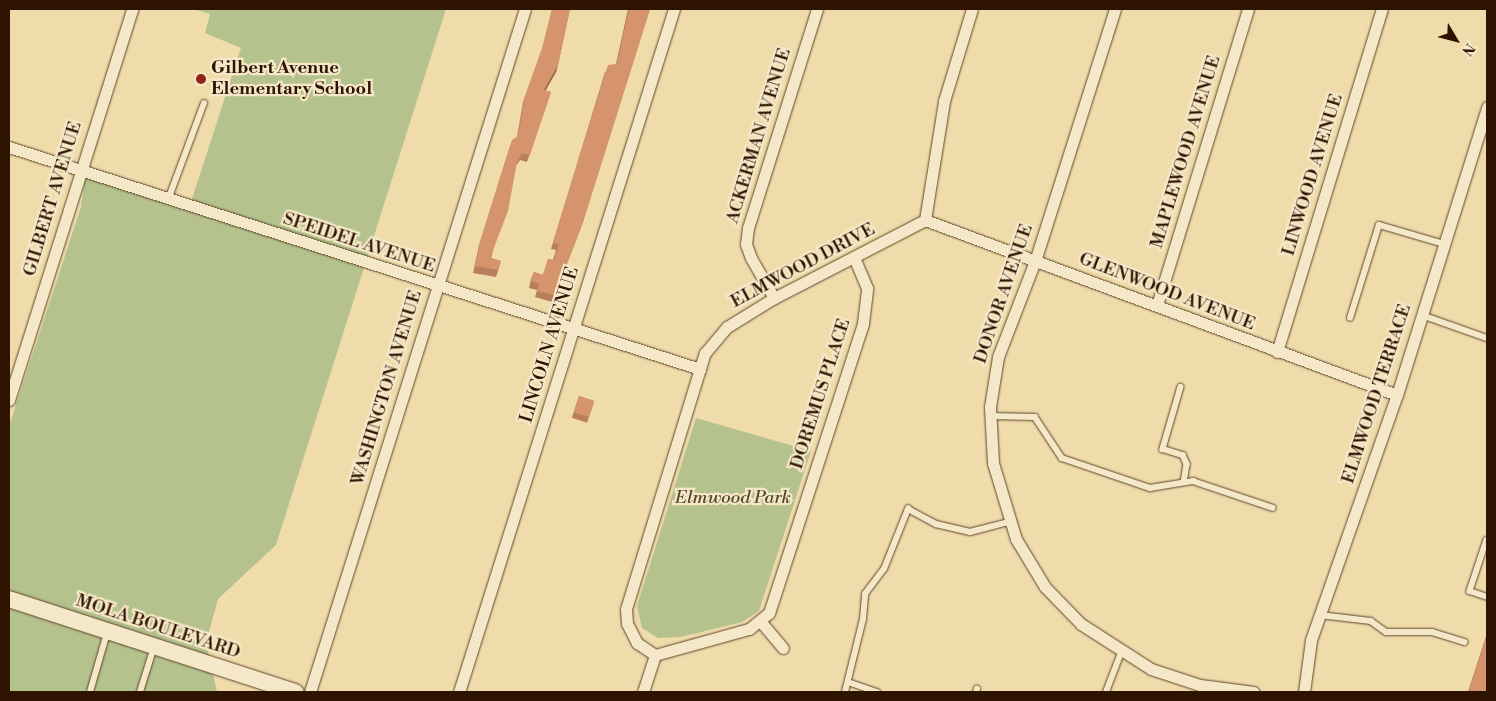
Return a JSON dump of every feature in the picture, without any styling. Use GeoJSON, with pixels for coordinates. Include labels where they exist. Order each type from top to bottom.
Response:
{"type":"FeatureCollection","features":[{"type":"Feature","properties":{"kind":"street","name":"GILBERT AVENUE"},"geometry":{"type":"LineString","coordinates":[[9,400],[132,9]]}},
{"type":"Feature","properties":{"kind":"street","name":"WASHINGTON AVENUE"},"geometry":{"type":"LineString","coordinates":[[310,692],[525,9]]}},
{"type":"Feature","properties":{"kind":"street","name":"LINCOLN AVENUE"},"geometry":{"type":"LineString","coordinates":[[459,692],[674,9]]}},
{"type":"Feature","properties":{"kind":"street","name":"ACKERMAN AVENUE"},"geometry":{"type":"LineString","coordinates":[[774,298],[751,258],[746,244],[748,228],[817,9]]}},
{"type":"Feature","properties":{"kind":"street"},"geometry":{"type":"LineString","coordinates":[[925,220],[944,101],[972,9]]}},
{"type":"Feature","properties":{"kind":"street","name":"DONOR AVENUE"},"geometry":{"type":"LineString","coordinates":[[1115,9],[1035,261],[998,356],[990,416],[993,463],[1009,522],[1030,563],[1060,604],[1121,654],[1173,677],[1253,692]]}},
{"type":"Feature","properties":{"kind":"street","name":"MAPLEWOOD AVENUE"},"geometry":{"type":"LineString","coordinates":[[1157,305],[1248,9]]}},
{"type":"Feature","properties":{"kind":"street","name":"LINWOOD AVENUE"},"geometry":{"type":"LineString","coordinates":[[1278,352],[1382,9]]}},
{"type":"Feature","properties":{"kind":"street","name":"ELMWOOD TERRACE"},"geometry":{"type":"LineString","coordinates":[[1304,692],[1320,615],[1397,395],[1487,107]]}},
{"type":"Feature","properties":{"kind":"street","name":"SPEIDEL AVENUE"},"geometry":{"type":"LineString","coordinates":[[9,147],[168,200],[700,369]]}},
{"type":"Feature","properties":{"kind":"street","name":"ELMWOOD DRIVE"},"geometry":{"type":"LineString","coordinates":[[656,654],[637,643],[627,623],[626,609],[705,353],[727,327],[774,298],[855,260],[925,220]]}},
{"type":"Feature","properties":{"kind":"street","name":"GLENWOOD AVENUE"},"geometry":{"type":"LineString","coordinates":[[925,220],[1397,395]]}},
{"type":"Feature","properties":{"kind":"street","name":"DOREMUS PLACE"},"geometry":{"type":"LineString","coordinates":[[761,622],[769,613],[864,324],[867,288],[855,260]]}},
{"type":"Feature","properties":{"kind":"street","name":"MOLA BOULEVARD"},"geometry":{"type":"LineString","coordinates":[[9,599],[295,692]]}},
{"type":"Feature","properties":{"kind":"street"},"geometry":{"type":"LineString","coordinates":[[643,692],[656,654],[761,622],[783,648]]}},
{"type":"Feature","properties":{"kind":"lane"},"geometry":{"type":"LineString","coordinates":[[168,200],[204,102]]}},
{"type":"Feature","properties":{"kind":"lane"},"geometry":{"type":"LineString","coordinates":[[1350,318],[1379,225],[1444,244]]}},
{"type":"Feature","properties":{"kind":"lane"},"geometry":{"type":"LineString","coordinates":[[1422,315],[1487,338]]}},
{"type":"Feature","properties":{"kind":"lane"},"geometry":{"type":"LineString","coordinates":[[1182,387],[1163,449],[1183,455],[1187,464],[1184,482]]}},
{"type":"Feature","properties":{"kind":"lane"},"geometry":{"type":"LineString","coordinates":[[990,416],[1035,417],[1062,458],[1150,488],[1193,481],[1273,508]]}},
{"type":"Feature","properties":{"kind":"lane"},"geometry":{"type":"LineString","coordinates":[[845,692],[865,594],[884,569],[908,509],[936,524],[970,532],[1009,522]]}},
{"type":"Feature","properties":{"kind":"lane"},"geometry":{"type":"LineString","coordinates":[[1487,540],[1470,591],[1487,597]]}},
{"type":"Feature","properties":{"kind":"lane"},"geometry":{"type":"LineString","coordinates":[[1320,615],[1371,622],[1386,632],[1432,632],[1464,642]]}},
{"type":"Feature","properties":{"kind":"lane"},"geometry":{"type":"LineString","coordinates":[[90,692],[108,631]]}},
{"type":"Feature","properties":{"kind":"lane"},"geometry":{"type":"LineString","coordinates":[[140,692],[154,646]]}},
{"type":"Feature","properties":{"kind":"lane"},"geometry":{"type":"LineString","coordinates":[[1106,692],[1121,654]]}},
{"type":"Feature","properties":{"kind":"lane"},"geometry":{"type":"LineString","coordinates":[[848,682],[876,692]]}},
{"type":"Feature","properties":{"kind":"green space"},"geometry":{"type":"Polygon","coordinates":[[[193,9],[446,9],[276,545],[218,599],[206,643],[217,692],[9,692],[9,426],[81,207],[84,186],[80,170],[190,205],[241,48],[205,33],[210,14],[193,9]]]}},
{"type":"Feature","properties":{"kind":"green space","name":"Elmwood Park"},"geometry":{"type":"Polygon","coordinates":[[[696,418],[811,451],[759,611],[742,622],[681,637],[658,638],[642,628],[637,606],[696,418]]]}},
{"type":"Feature","properties":{"kind":"building"},"geometry":{"type":"Polygon","coordinates":[[[552,9],[570,9],[558,65],[544,90],[551,92],[530,155],[522,153],[517,162],[508,211],[490,258],[501,261],[498,270],[475,266],[481,239],[512,140],[518,136],[525,96],[544,43],[552,9]]]}},
{"type":"Feature","properties":{"kind":"building"},"geometry":{"type":"Polygon","coordinates":[[[629,9],[650,9],[582,225],[555,295],[537,291],[539,284],[531,281],[534,272],[543,275],[548,259],[554,260],[559,244],[553,242],[608,65],[617,64],[629,9]]]}},
{"type":"Feature","properties":{"kind":"building"},"geometry":{"type":"Polygon","coordinates":[[[579,396],[594,401],[589,417],[574,412],[579,396]]]}},
{"type":"Feature","properties":{"kind":"building"},"geometry":{"type":"Polygon","coordinates":[[[1487,635],[1487,692],[1469,692],[1487,635]]]}},
{"type":"Feature","properties":{"kind":"place","name":"Gilbert Avenue Elementary School"},"geometry":{"type":"Point","coordinates":[201,79]}}]}
